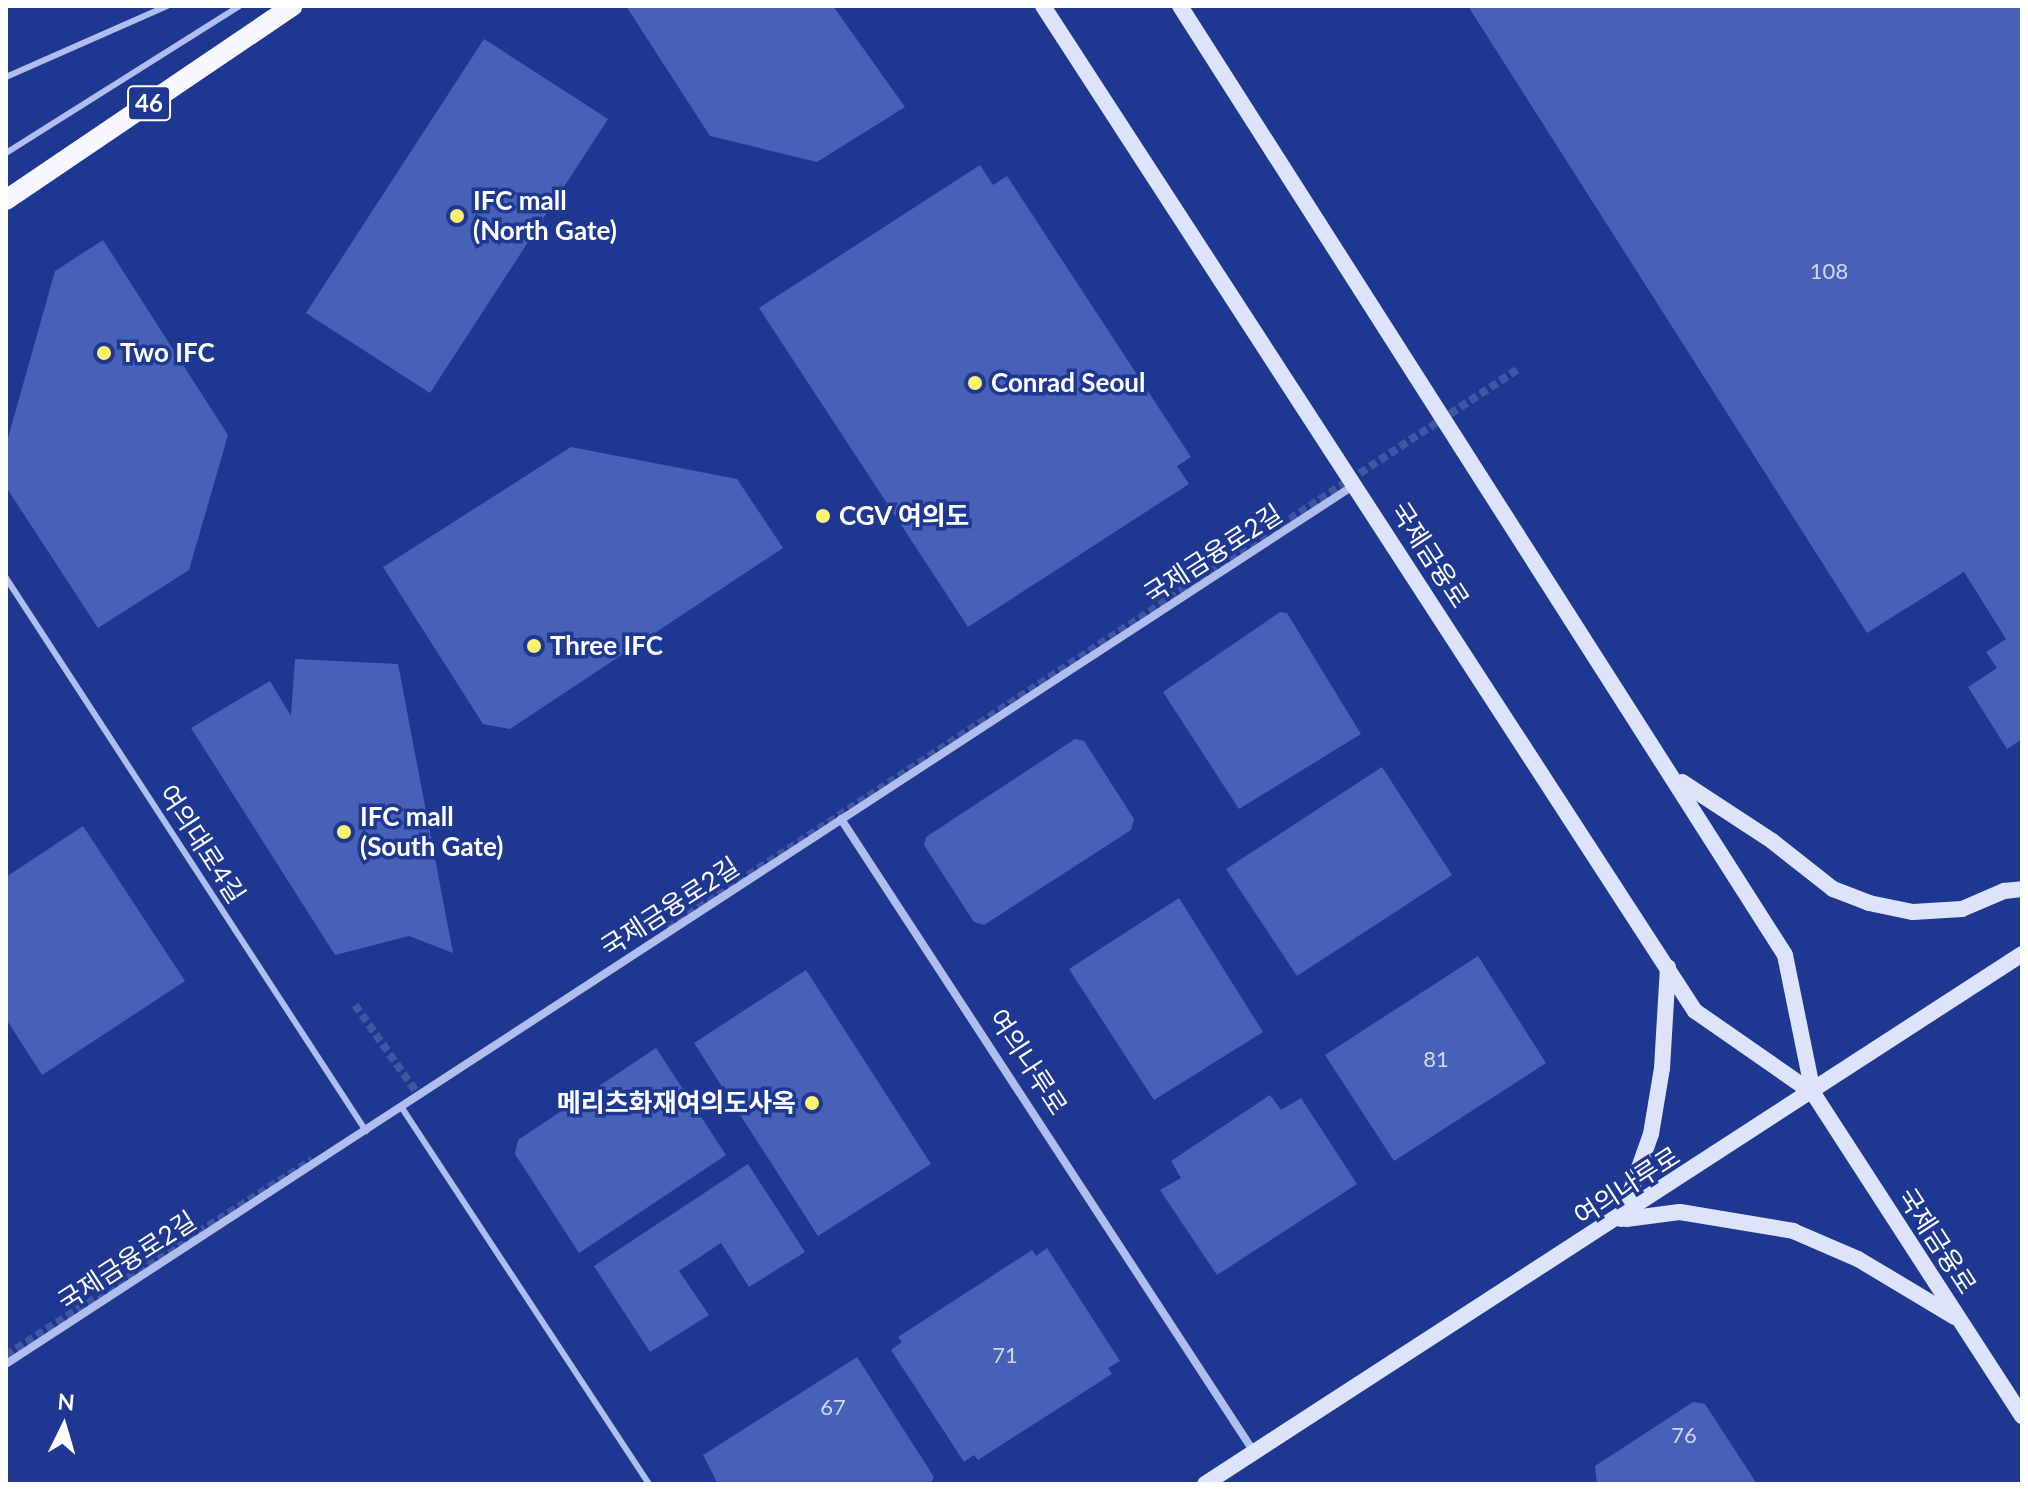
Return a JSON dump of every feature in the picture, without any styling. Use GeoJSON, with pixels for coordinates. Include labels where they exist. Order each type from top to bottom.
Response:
{"type":"FeatureCollection","features":[{"type":"Feature","properties":{"kind":"main road","name":"46"},"geometry":{"type":"LineString","coordinates":[[6,200],[292,6]]}},
{"type":"Feature","properties":{"kind":"street","name":"국제금융로"},"geometry":{"type":"LineString","coordinates":[[1043,6],[1356,484],[1695,1011],[1813,1093]]}},
{"type":"Feature","properties":{"kind":"street","name":"국제금융로"},"geometry":{"type":"LineString","coordinates":[[1180,6],[1677,779],[1785,955],[1813,1093],[2022,1416]]}},
{"type":"Feature","properties":{"kind":"street","name":"국제금융로2길"},"geometry":{"type":"LineString","coordinates":[[6,1364],[1356,484]]}},
{"type":"Feature","properties":{"kind":"street"},"geometry":{"type":"LineString","coordinates":[[1677,779],[1772,841],[1798,867],[1833,889],[1869,903],[1913,912],[1962,909],[2004,891],[2022,889]]}},
{"type":"Feature","properties":{"kind":"street","name":"여의나루로"},"geometry":{"type":"LineString","coordinates":[[841,819],[1254,1452]]}},
{"type":"Feature","properties":{"kind":"street","name":"여의나루로"},"geometry":{"type":"LineString","coordinates":[[1205,1484],[1621,1219],[2022,954]]}},
{"type":"Feature","properties":{"kind":"street"},"geometry":{"type":"LineString","coordinates":[[1668,967],[1662,1068],[1651,1134],[1621,1219],[1680,1212],[1793,1231],[1858,1259],[1959,1318]]}},
{"type":"Feature","properties":{"kind":"lane"},"geometry":{"type":"LineString","coordinates":[[6,77],[167,6]]}},
{"type":"Feature","properties":{"kind":"lane"},"geometry":{"type":"LineString","coordinates":[[6,153],[239,6]]}},
{"type":"Feature","properties":{"kind":"lane","name":"여의대로4길"},"geometry":{"type":"LineString","coordinates":[[6,578],[366,1131]]}},
{"type":"Feature","properties":{"kind":"lane"},"geometry":{"type":"LineString","coordinates":[[402,1108],[649,1484]]}},
{"type":"Feature","properties":{"kind":"building"},"geometry":{"type":"Polygon","coordinates":[[[626,6],[833,6],[905,107],[817,162],[710,136],[626,6]]]}},
{"type":"Feature","properties":{"kind":"building"},"geometry":{"type":"Polygon","coordinates":[[[1468,6],[2022,6],[2022,739],[2007,749],[1968,687],[1997,668],[1986,652],[2006,639],[1964,572],[1867,633],[1468,6]]]}},
{"type":"Feature","properties":{"kind":"building","name":"IFC mall (North Gate)"},"geometry":{"type":"Polygon","coordinates":[[[484,39],[608,119],[430,393],[306,313],[484,39]]]}},
{"type":"Feature","properties":{"kind":"building","name":"Conrad Seoul"},"geometry":{"type":"Polygon","coordinates":[[[980,165],[993,185],[1007,176],[1191,457],[1177,466],[1189,484],[968,627],[759,308],[980,165]]]}},
{"type":"Feature","properties":{"kind":"building","name":"Two IFC"},"geometry":{"type":"Polygon","coordinates":[[[103,240],[228,435],[189,570],[98,628],[6,487],[6,445],[55,271],[103,240]]]}},
{"type":"Feature","properties":{"kind":"building","name":"Three IFC"},"geometry":{"type":"Polygon","coordinates":[[[571,447],[737,479],[783,548],[510,729],[483,724],[383,567],[571,447]]]}},
{"type":"Feature","properties":{"kind":"building"},"geometry":{"type":"Polygon","coordinates":[[[1280,612],[1287,613],[1361,734],[1239,809],[1163,692],[1280,612]]]}},
{"type":"Feature","properties":{"kind":"building","name":"IFC mall (South Gate)"},"geometry":{"type":"Polygon","coordinates":[[[295,659],[398,664],[453,953],[409,936],[335,955],[191,728],[270,681],[291,716],[295,659]]]}},
{"type":"Feature","properties":{"kind":"building"},"geometry":{"type":"Polygon","coordinates":[[[1075,739],[1084,741],[1134,819],[1131,830],[984,925],[974,922],[924,845],[926,837],[1075,739]]]}},
{"type":"Feature","properties":{"kind":"building"},"geometry":{"type":"Polygon","coordinates":[[[1382,767],[1452,875],[1297,976],[1226,869],[1382,767]]]}},
{"type":"Feature","properties":{"kind":"building"},"geometry":{"type":"Polygon","coordinates":[[[83,826],[185,981],[42,1075],[6,1019],[6,877],[83,826]]]}},
{"type":"Feature","properties":{"kind":"building"},"geometry":{"type":"Polygon","coordinates":[[[1179,898],[1263,1032],[1154,1100],[1069,969],[1179,898]]]}},
{"type":"Feature","properties":{"kind":"building"},"geometry":{"type":"Polygon","coordinates":[[[1478,956],[1546,1063],[1394,1161],[1325,1055],[1478,956]]]}},
{"type":"Feature","properties":{"kind":"building","name":"메리츠화재여의도사옥"},"geometry":{"type":"Polygon","coordinates":[[[806,970],[931,1164],[818,1236],[694,1043],[806,970]]]}},
{"type":"Feature","properties":{"kind":"building"},"geometry":{"type":"Polygon","coordinates":[[[656,1048],[726,1155],[579,1253],[515,1154],[518,1140],[656,1048]]]}},
{"type":"Feature","properties":{"kind":"building"},"geometry":{"type":"Polygon","coordinates":[[[1270,1095],[1281,1110],[1301,1098],[1357,1184],[1217,1275],[1160,1190],[1181,1178],[1171,1161],[1270,1095]]]}},
{"type":"Feature","properties":{"kind":"building"},"geometry":{"type":"Polygon","coordinates":[[[748,1164],[805,1252],[749,1287],[721,1243],[679,1271],[709,1315],[650,1352],[594,1266],[748,1164]]]}},
{"type":"Feature","properties":{"kind":"building"},"geometry":{"type":"Polygon","coordinates":[[[1047,1248],[1120,1361],[1108,1368],[1112,1374],[978,1460],[974,1455],[964,1462],[891,1350],[902,1342],[898,1337],[1032,1250],[1036,1256],[1047,1248]]]}},
{"type":"Feature","properties":{"kind":"building"},"geometry":{"type":"Polygon","coordinates":[[[857,1357],[934,1477],[930,1484],[718,1484],[703,1455],[857,1357]]]}},
{"type":"Feature","properties":{"kind":"building"},"geometry":{"type":"Polygon","coordinates":[[[1693,1402],[1705,1404],[1757,1484],[1597,1484],[1595,1466],[1693,1402]]]}},
{"type":"Feature","properties":{"kind":"tunnel"},"geometry":{"type":"LineString","coordinates":[[668,928],[1520,368]]}},
{"type":"Feature","properties":{"kind":"tunnel"},"geometry":{"type":"LineString","coordinates":[[355,1005],[417,1093]]}},
{"type":"Feature","properties":{"kind":"tunnel"},"geometry":{"type":"LineString","coordinates":[[6,1355],[312,1160]]}},
{"type":"Feature","properties":{"kind":"place","name":"IFC mall (North Gate)"},"geometry":{"type":"Point","coordinates":[457,216]}},
{"type":"Feature","properties":{"kind":"place","name":"Two IFC"},"geometry":{"type":"Point","coordinates":[104,353]}},
{"type":"Feature","properties":{"kind":"place","name":"Conrad Seoul"},"geometry":{"type":"Point","coordinates":[975,383]}},
{"type":"Feature","properties":{"kind":"place","name":"CGV 여의도"},"geometry":{"type":"Point","coordinates":[823,516]}},
{"type":"Feature","properties":{"kind":"place","name":"Three IFC"},"geometry":{"type":"Point","coordinates":[534,646]}},
{"type":"Feature","properties":{"kind":"place","name":"IFC mall (South Gate)"},"geometry":{"type":"Point","coordinates":[344,832]}},
{"type":"Feature","properties":{"kind":"place","name":"메리츠화재여의도사옥"},"geometry":{"type":"Point","coordinates":[812,1103]}}]}
